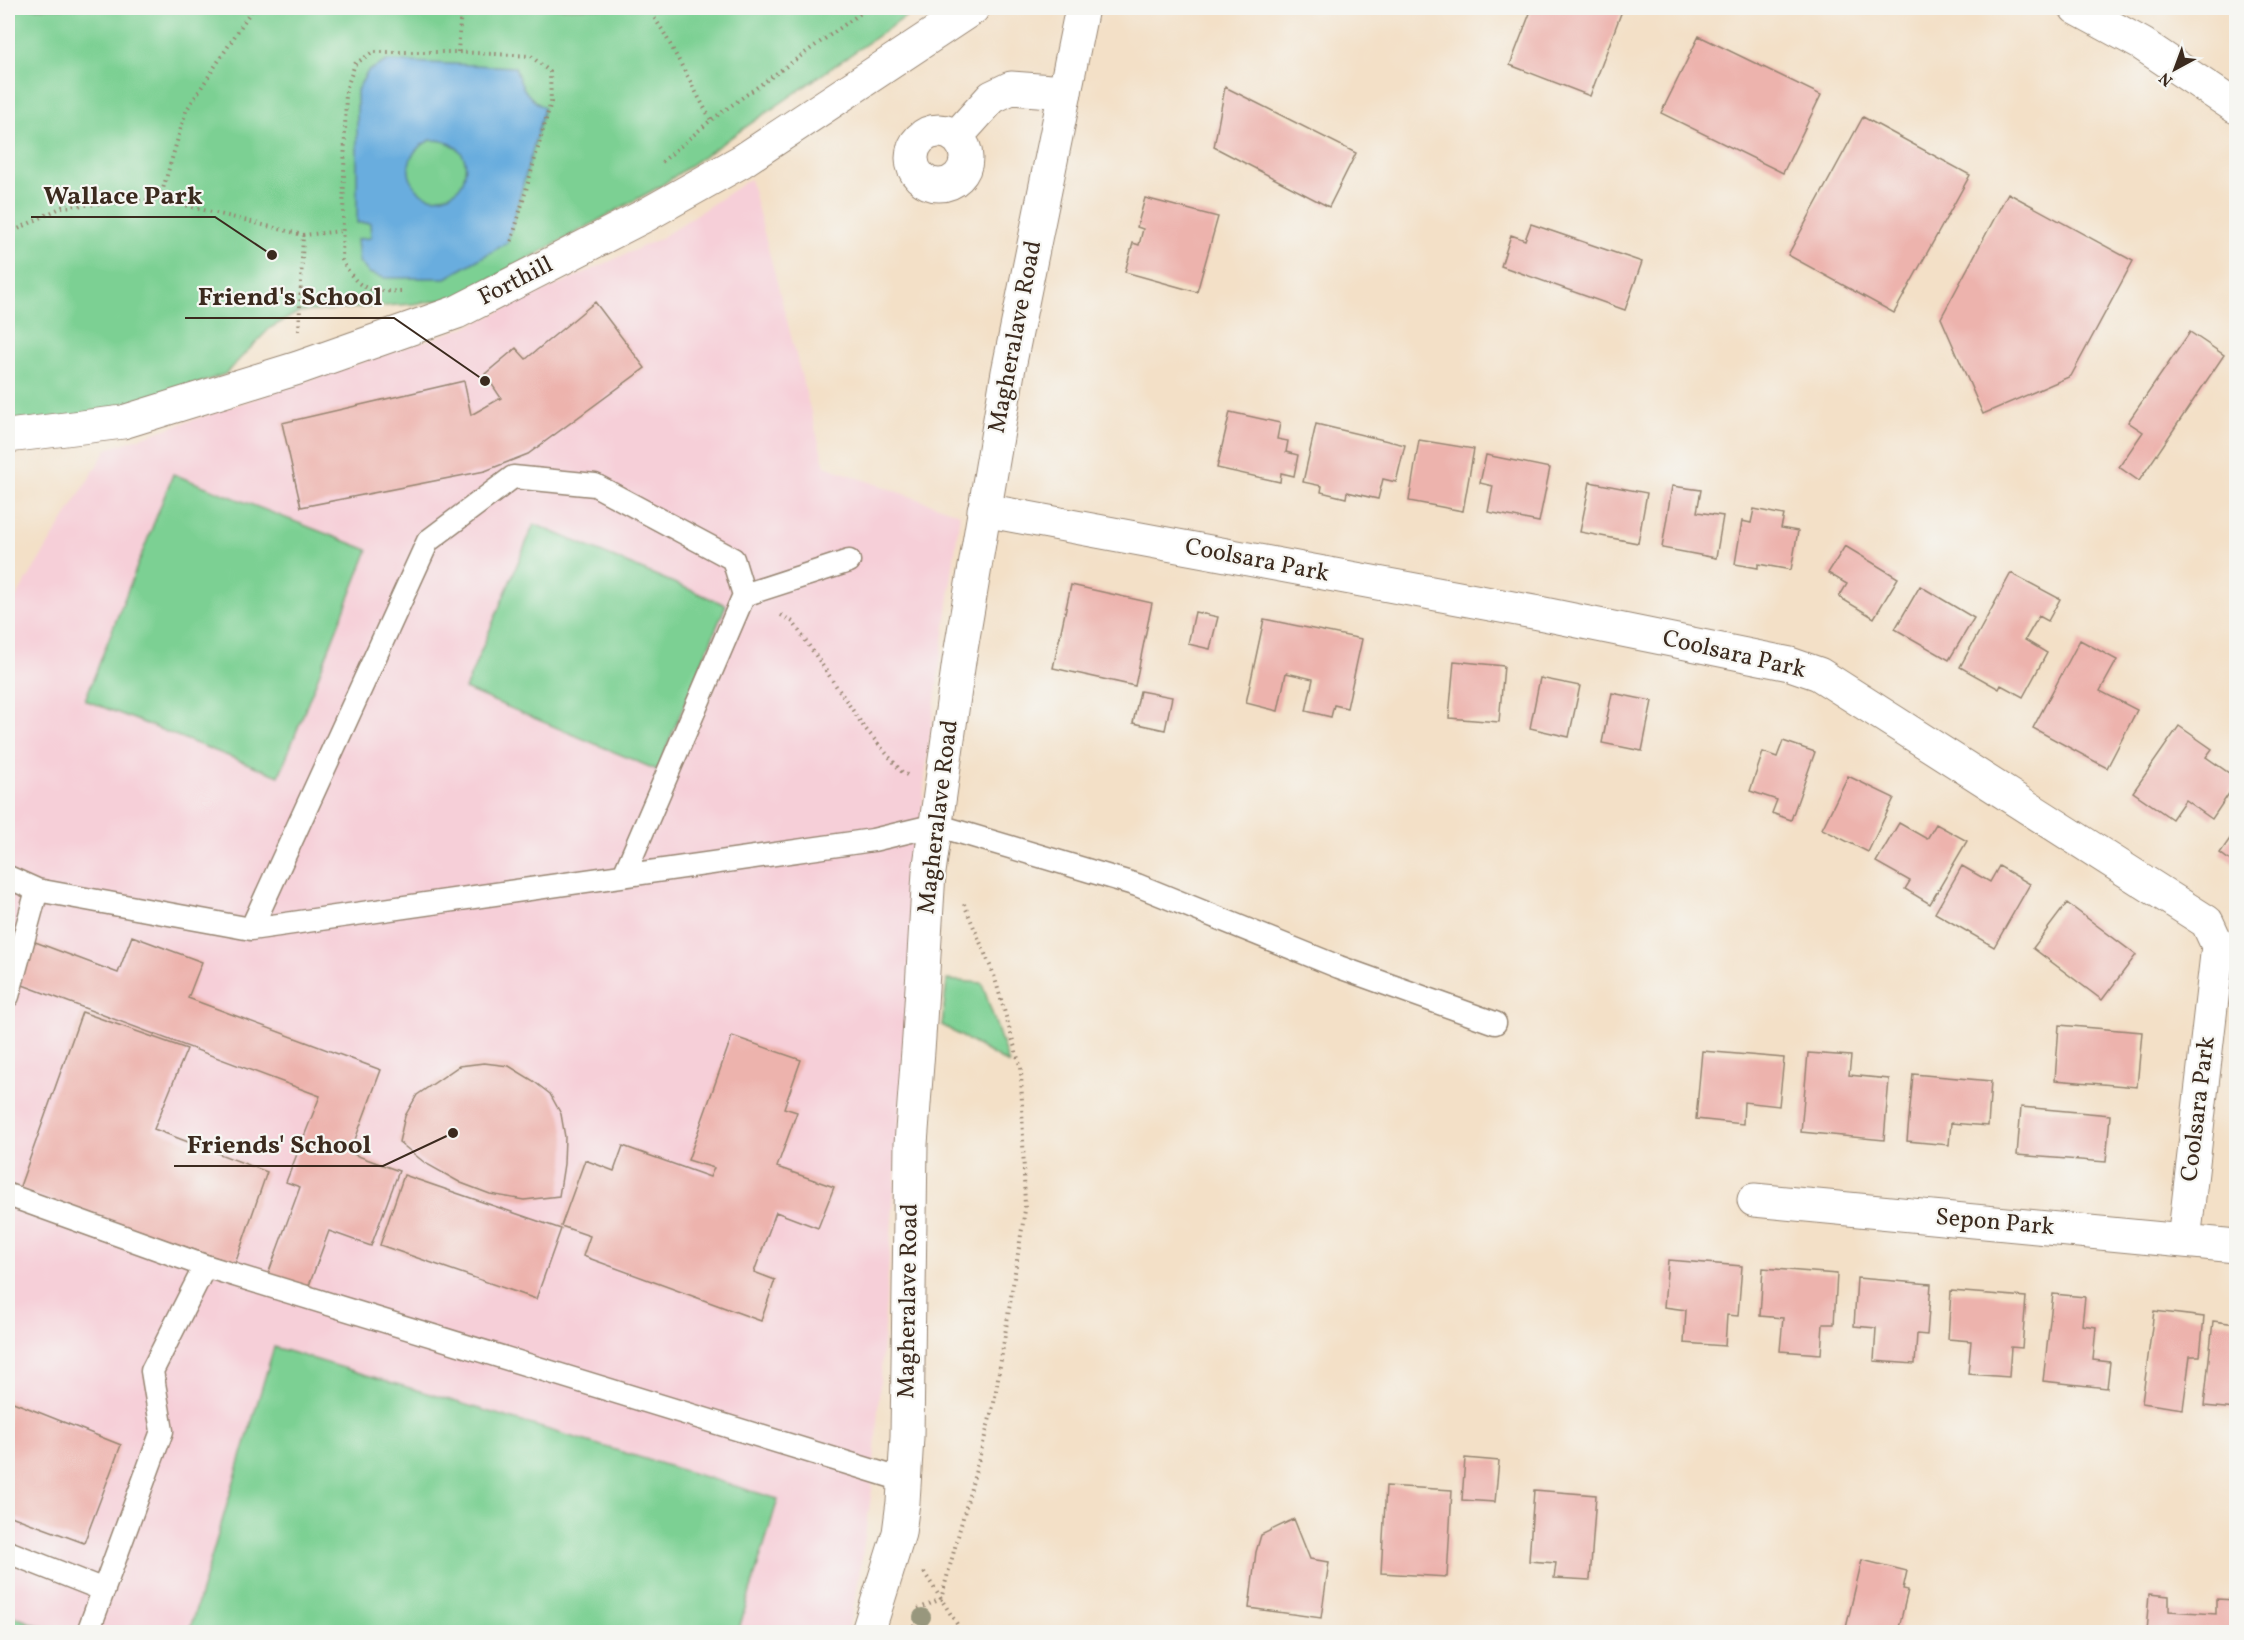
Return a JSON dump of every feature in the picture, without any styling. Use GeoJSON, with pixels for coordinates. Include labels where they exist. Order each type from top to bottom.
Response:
{"type":"FeatureCollection","features":[{"type":"Feature","properties":{"kind":"street","name":"Forthill"},"geometry":{"type":"LineString","coordinates":[[8,436],[123,422],[298,368],[457,312],[646,215],[742,161],[973,8]]}},
{"type":"Feature","properties":{"kind":"street","name":"Magheralave Road"},"geometry":{"type":"LineString","coordinates":[[868,1632],[899,1533],[907,1437],[910,1144],[920,1037],[929,872],[984,510],[1008,372],[1082,8]]}},
{"type":"Feature","properties":{"kind":"street"},"geometry":{"type":"LineString","coordinates":[[2076,8],[2142,44],[2236,107]]}},
{"type":"Feature","properties":{"kind":"street"},"geometry":{"type":"LineString","coordinates":[[956,137],[992,97],[1011,88],[1065,92]]}},
{"type":"Feature","properties":{"kind":"street","name":"Coolsara Park"},"geometry":{"type":"LineString","coordinates":[[984,510],[1539,613],[1790,664],[1819,674],[2207,922],[2218,946],[2184,1241]]}},
{"type":"Feature","properties":{"kind":"street","name":"Sepon Park"},"geometry":{"type":"LineString","coordinates":[[1754,1200],[2236,1246]]}},
{"type":"Feature","properties":{"kind":"lane"},"geometry":{"type":"LineString","coordinates":[[251,929],[428,541],[513,477],[595,485],[733,559],[744,595],[624,875]]}},
{"type":"Feature","properties":{"kind":"lane"},"geometry":{"type":"LineString","coordinates":[[744,595],[849,561]]}},
{"type":"Feature","properties":{"kind":"lane"},"geometry":{"type":"LineString","coordinates":[[8,877],[36,890],[251,929],[873,840],[936,825],[1137,885],[1339,967],[1495,1023]]}},
{"type":"Feature","properties":{"kind":"lane"},"geometry":{"type":"LineString","coordinates":[[8,996],[36,890]]}},
{"type":"Feature","properties":{"kind":"lane"},"geometry":{"type":"LineString","coordinates":[[8,1195],[205,1266],[903,1480]]}},
{"type":"Feature","properties":{"kind":"lane"},"geometry":{"type":"LineString","coordinates":[[88,1632],[162,1431],[152,1371],[205,1266]]}},
{"type":"Feature","properties":{"kind":"lane"},"geometry":{"type":"LineString","coordinates":[[8,1552],[104,1590]]}},
{"type":"Feature","properties":{"kind":"path"},"geometry":{"type":"LineString","coordinates":[[160,199],[186,111],[253,8]]}},
{"type":"Feature","properties":{"kind":"path"},"geometry":{"type":"LineString","coordinates":[[458,52],[461,8]]}},
{"type":"Feature","properties":{"kind":"path"},"geometry":{"type":"LineString","coordinates":[[648,8],[711,120]]}},
{"type":"Feature","properties":{"kind":"path"},"geometry":{"type":"LineString","coordinates":[[658,165],[711,120],[868,8]]}},
{"type":"Feature","properties":{"kind":"path"},"geometry":{"type":"LineString","coordinates":[[409,291],[374,291],[352,278],[342,260],[346,90],[355,64],[373,52],[458,52],[531,56],[550,72],[551,102],[509,251]]}},
{"type":"Feature","properties":{"kind":"path"},"geometry":{"type":"LineString","coordinates":[[8,234],[62,207],[160,199],[303,236],[342,231]]}},
{"type":"Feature","properties":{"kind":"path"},"geometry":{"type":"LineString","coordinates":[[298,368],[303,236]]}},
{"type":"Feature","properties":{"kind":"path"},"geometry":{"type":"LineString","coordinates":[[744,595],[793,622],[864,727],[902,772],[940,791]]}},
{"type":"Feature","properties":{"kind":"path"},"geometry":{"type":"LineString","coordinates":[[929,872],[962,899],[994,975],[1021,1069],[1025,1210],[994,1403],[941,1599]]}},
{"type":"Feature","properties":{"kind":"path"},"geometry":{"type":"LineString","coordinates":[[899,1533],[962,1632]]}},
{"type":"Feature","properties":{"kind":"path"},"geometry":{"type":"LineString","coordinates":[[916,1632],[914,1626],[918,1609],[941,1599]]}},
{"type":"Feature","properties":{"kind":"shaded area"},"geometry":{"type":"Polygon","coordinates":[[[750,179],[825,466],[960,514],[925,776],[872,1490],[856,1596],[847,1632],[8,1632],[8,611],[107,449],[466,327],[661,238],[750,179]]]}},
{"type":"Feature","properties":{"kind":"green space"},"geometry":{"type":"Polygon","coordinates":[[[8,8],[918,8],[659,187],[457,298],[413,304],[299,312],[270,328],[225,374],[123,411],[8,425],[8,8]]]}},
{"type":"Feature","properties":{"kind":"green space"},"geometry":{"type":"Polygon","coordinates":[[[173,474],[368,550],[279,776],[85,700],[173,474]]]}},
{"type":"Feature","properties":{"kind":"green space"},"geometry":{"type":"Polygon","coordinates":[[[534,524],[726,605],[657,770],[465,689],[534,524]]]}},
{"type":"Feature","properties":{"kind":"green space"},"geometry":{"type":"Polygon","coordinates":[[[947,980],[982,983],[1009,1064],[942,1025],[947,980]]]}},
{"type":"Feature","properties":{"kind":"green space"},"geometry":{"type":"Polygon","coordinates":[[[274,1347],[778,1499],[738,1632],[189,1632],[274,1347]]]}},
{"type":"Feature","properties":{"kind":"green space"},"geometry":{"type":"Polygon","coordinates":[[[8,1614],[54,1632],[8,1632],[8,1614]]]}},
{"type":"Feature","properties":{"kind":"water"},"geometry":{"type":"Polygon","coordinates":[[[387,61],[515,67],[525,90],[544,108],[507,243],[446,278],[385,278],[369,273],[359,262],[357,239],[371,238],[370,223],[357,223],[357,90],[368,71],[387,61]],[[431,140],[418,148],[411,159],[409,170],[411,180],[417,190],[426,196],[437,198],[450,194],[458,188],[465,172],[461,152],[451,144],[431,140]]]}},
{"type":"Feature","properties":{"kind":"building"},"geometry":{"type":"Polygon","coordinates":[[[1532,8],[1623,8],[1590,96],[1510,65],[1532,8]]]}},
{"type":"Feature","properties":{"kind":"building"},"geometry":{"type":"Polygon","coordinates":[[[1699,36],[1821,95],[1783,173],[1661,113],[1699,36]]]}},
{"type":"Feature","properties":{"kind":"building"},"geometry":{"type":"Polygon","coordinates":[[[1225,87],[1356,153],[1329,207],[1214,147],[1225,87]]]}},
{"type":"Feature","properties":{"kind":"building"},"geometry":{"type":"Polygon","coordinates":[[[1863,117],[1970,175],[1894,313],[1788,255],[1863,117]]]}},
{"type":"Feature","properties":{"kind":"building"},"geometry":{"type":"Polygon","coordinates":[[[2008,193],[2133,261],[2071,376],[1983,414],[1941,318],[2008,193]]]}},
{"type":"Feature","properties":{"kind":"building"},"geometry":{"type":"Polygon","coordinates":[[[1145,198],[1218,217],[1197,292],[1125,272],[1133,243],[1139,245],[1143,229],[1137,227],[1145,198]]]}},
{"type":"Feature","properties":{"kind":"building"},"geometry":{"type":"Polygon","coordinates":[[[1531,224],[1642,262],[1625,310],[1501,266],[1511,235],[1525,240],[1531,224]]]}},
{"type":"Feature","properties":{"kind":"building"},"geometry":{"type":"Polygon","coordinates":[[[595,302],[645,368],[528,454],[485,471],[301,507],[282,423],[464,381],[471,415],[501,398],[485,374],[516,348],[526,359],[595,302]]]}},
{"type":"Feature","properties":{"kind":"building"},"geometry":{"type":"Polygon","coordinates":[[[2190,332],[2224,355],[2139,481],[2119,467],[2143,432],[2128,422],[2190,332]]]}},
{"type":"Feature","properties":{"kind":"building"},"geometry":{"type":"Polygon","coordinates":[[[1230,412],[1280,423],[1277,439],[1288,441],[1286,452],[1298,455],[1294,476],[1281,473],[1280,482],[1217,468],[1230,412]]]}},
{"type":"Feature","properties":{"kind":"building"},"geometry":{"type":"Polygon","coordinates":[[[1316,424],[1405,445],[1396,482],[1383,479],[1378,499],[1347,492],[1346,498],[1321,492],[1322,486],[1303,482],[1316,424]]]}},
{"type":"Feature","properties":{"kind":"building"},"geometry":{"type":"Polygon","coordinates":[[[1419,440],[1474,449],[1463,511],[1409,501],[1419,440]]]}},
{"type":"Feature","properties":{"kind":"building"},"geometry":{"type":"Polygon","coordinates":[[[1486,455],[1550,468],[1539,522],[1488,512],[1493,486],[1480,483],[1486,455]]]}},
{"type":"Feature","properties":{"kind":"building"},"geometry":{"type":"Polygon","coordinates":[[[1590,482],[1647,493],[1638,543],[1580,532],[1590,482]]]}},
{"type":"Feature","properties":{"kind":"building"},"geometry":{"type":"Polygon","coordinates":[[[1672,486],[1701,490],[1697,512],[1723,516],[1716,558],[1662,548],[1672,486]]]}},
{"type":"Feature","properties":{"kind":"building"},"geometry":{"type":"Polygon","coordinates":[[[1754,509],[1784,515],[1781,528],[1798,531],[1791,570],[1758,564],[1758,568],[1735,564],[1742,521],[1751,523],[1754,509]]]}},
{"type":"Feature","properties":{"kind":"building"},"geometry":{"type":"Polygon","coordinates":[[[1845,546],[1898,578],[1874,618],[1839,597],[1847,584],[1828,573],[1845,546]]]}},
{"type":"Feature","properties":{"kind":"building"},"geometry":{"type":"Polygon","coordinates":[[[2011,573],[2060,599],[2048,621],[2039,616],[2025,640],[2047,653],[2023,697],[2001,685],[1999,689],[1960,667],[2011,573]]]}},
{"type":"Feature","properties":{"kind":"building"},"geometry":{"type":"Polygon","coordinates":[[[1071,585],[1152,603],[1135,686],[1053,668],[1071,585]]]}},
{"type":"Feature","properties":{"kind":"building"},"geometry":{"type":"Polygon","coordinates":[[[1920,586],[1974,618],[1949,660],[1895,629],[1920,586]]]}},
{"type":"Feature","properties":{"kind":"building"},"geometry":{"type":"Polygon","coordinates":[[[1195,612],[1218,617],[1210,649],[1188,644],[1195,612]]]}},
{"type":"Feature","properties":{"kind":"building"},"geometry":{"type":"Polygon","coordinates":[[[1264,619],[1362,639],[1347,708],[1334,705],[1331,717],[1306,711],[1313,679],[1286,673],[1278,711],[1246,703],[1264,619]]]}},
{"type":"Feature","properties":{"kind":"building"},"geometry":{"type":"Polygon","coordinates":[[[2080,640],[2117,660],[2100,691],[2137,710],[2107,768],[2033,728],[2080,640]]]}},
{"type":"Feature","properties":{"kind":"building"},"geometry":{"type":"Polygon","coordinates":[[[1454,661],[1504,666],[1499,722],[1449,718],[1454,661]]]}},
{"type":"Feature","properties":{"kind":"building"},"geometry":{"type":"Polygon","coordinates":[[[1540,678],[1580,686],[1569,737],[1530,728],[1540,678]]]}},
{"type":"Feature","properties":{"kind":"building"},"geometry":{"type":"Polygon","coordinates":[[[1140,691],[1172,697],[1165,730],[1133,723],[1140,691]]]}},
{"type":"Feature","properties":{"kind":"building"},"geometry":{"type":"Polygon","coordinates":[[[1612,693],[1652,701],[1642,751],[1602,743],[1612,693]]]}},
{"type":"Feature","properties":{"kind":"building"},"geometry":{"type":"Polygon","coordinates":[[[2179,726],[2212,749],[2206,757],[2236,778],[2236,783],[2212,819],[2185,800],[2172,819],[2133,792],[2179,726]]]}},
{"type":"Feature","properties":{"kind":"building"},"geometry":{"type":"Polygon","coordinates":[[[1783,741],[1815,752],[1791,820],[1772,813],[1777,800],[1750,791],[1763,752],[1777,757],[1783,741]]]}},
{"type":"Feature","properties":{"kind":"building"},"geometry":{"type":"Polygon","coordinates":[[[1848,776],[1894,798],[1868,852],[1822,829],[1848,776]]]}},
{"type":"Feature","properties":{"kind":"building"},"geometry":{"type":"Polygon","coordinates":[[[1899,823],[1927,839],[1936,824],[1967,841],[1930,904],[1905,889],[1910,881],[1876,862],[1899,823]]]}},
{"type":"Feature","properties":{"kind":"building"},"geometry":{"type":"Polygon","coordinates":[[[2236,830],[2236,865],[2220,853],[2236,830]]]}},
{"type":"Feature","properties":{"kind":"building"},"geometry":{"type":"Polygon","coordinates":[[[1962,866],[1990,882],[1999,866],[2030,884],[1994,947],[1935,913],[1962,866]]]}},
{"type":"Feature","properties":{"kind":"building"},"geometry":{"type":"Polygon","coordinates":[[[2067,903],[2136,955],[2102,1000],[2033,948],[2067,903]]]}},
{"type":"Feature","properties":{"kind":"building"},"geometry":{"type":"Polygon","coordinates":[[[132,936],[202,962],[188,998],[381,1070],[350,1153],[399,1171],[371,1246],[329,1231],[307,1291],[267,1277],[300,1187],[286,1182],[320,1096],[20,984],[30,940],[118,973],[132,936]]]}},
{"type":"Feature","properties":{"kind":"building"},"geometry":{"type":"Polygon","coordinates":[[[82,1012],[187,1049],[154,1129],[267,1172],[235,1264],[19,1189],[82,1012]]]}},
{"type":"Feature","properties":{"kind":"building"},"geometry":{"type":"Polygon","coordinates":[[[2059,1025],[2142,1032],[2137,1087],[2055,1080],[2059,1025]]]}},
{"type":"Feature","properties":{"kind":"building"},"geometry":{"type":"Polygon","coordinates":[[[732,1036],[801,1060],[784,1108],[797,1112],[777,1167],[834,1187],[818,1228],[776,1212],[754,1272],[775,1280],[761,1321],[583,1256],[590,1236],[561,1226],[585,1160],[614,1171],[623,1146],[710,1177],[714,1168],[688,1160],[732,1036]]]}},
{"type":"Feature","properties":{"kind":"building"},"geometry":{"type":"Polygon","coordinates":[[[1702,1051],[1784,1058],[1779,1106],[1744,1102],[1743,1124],[1696,1119],[1702,1051]]]}},
{"type":"Feature","properties":{"kind":"building"},"geometry":{"type":"Polygon","coordinates":[[[1808,1053],[1851,1056],[1849,1075],[1889,1079],[1884,1140],[1801,1132],[1808,1053]]]}},
{"type":"Feature","properties":{"kind":"building"},"geometry":{"type":"Polygon","coordinates":[[[484,1063],[509,1066],[550,1094],[561,1114],[565,1137],[559,1196],[524,1200],[490,1194],[461,1183],[425,1163],[399,1142],[405,1116],[417,1095],[459,1066],[484,1063]]]}},
{"type":"Feature","properties":{"kind":"building"},"geometry":{"type":"Polygon","coordinates":[[[1913,1074],[1991,1081],[1988,1126],[1951,1123],[1949,1145],[1907,1141],[1913,1074]]]}},
{"type":"Feature","properties":{"kind":"building"},"geometry":{"type":"Polygon","coordinates":[[[2021,1107],[2110,1115],[2106,1162],[2017,1155],[2021,1107]]]}},
{"type":"Feature","properties":{"kind":"building"},"geometry":{"type":"Polygon","coordinates":[[[404,1175],[561,1229],[536,1299],[380,1245],[404,1175]]]}},
{"type":"Feature","properties":{"kind":"building"},"geometry":{"type":"Polygon","coordinates":[[[1668,1260],[1742,1266],[1738,1316],[1727,1315],[1725,1346],[1684,1343],[1686,1310],[1664,1307],[1668,1260]]]}},
{"type":"Feature","properties":{"kind":"building"},"geometry":{"type":"Polygon","coordinates":[[[1763,1268],[1837,1274],[1834,1324],[1823,1324],[1821,1354],[1780,1351],[1783,1318],[1760,1316],[1763,1268]]]}},
{"type":"Feature","properties":{"kind":"building"},"geometry":{"type":"Polygon","coordinates":[[[1857,1278],[1931,1284],[1927,1335],[1917,1334],[1915,1364],[1874,1361],[1876,1328],[1854,1326],[1857,1278]]]}},
{"type":"Feature","properties":{"kind":"building"},"geometry":{"type":"Polygon","coordinates":[[[1951,1291],[2026,1297],[2022,1348],[2011,1347],[2009,1377],[1968,1374],[1971,1341],[1948,1339],[1951,1291]]]}},
{"type":"Feature","properties":{"kind":"building"},"geometry":{"type":"Polygon","coordinates":[[[2053,1294],[2085,1297],[2082,1325],[2096,1327],[2093,1360],[2110,1362],[2107,1388],[2043,1381],[2053,1294]]]}},
{"type":"Feature","properties":{"kind":"building"},"geometry":{"type":"Polygon","coordinates":[[[2154,1311],[2204,1317],[2200,1356],[2190,1356],[2183,1409],[2142,1403],[2154,1311]]]}},
{"type":"Feature","properties":{"kind":"building"},"geometry":{"type":"Polygon","coordinates":[[[2213,1321],[2236,1324],[2236,1409],[2204,1406],[2213,1321]]]}},
{"type":"Feature","properties":{"kind":"building"},"geometry":{"type":"Polygon","coordinates":[[[8,1400],[121,1445],[84,1543],[8,1515],[8,1400]]]}},
{"type":"Feature","properties":{"kind":"building"},"geometry":{"type":"Polygon","coordinates":[[[1465,1458],[1499,1461],[1495,1502],[1462,1500],[1465,1458]]]}},
{"type":"Feature","properties":{"kind":"building"},"geometry":{"type":"Polygon","coordinates":[[[1386,1486],[1452,1490],[1447,1577],[1381,1573],[1386,1486]]]}},
{"type":"Feature","properties":{"kind":"building"},"geometry":{"type":"Polygon","coordinates":[[[1534,1490],[1596,1495],[1590,1580],[1554,1578],[1556,1563],[1529,1561],[1534,1490]]]}},
{"type":"Feature","properties":{"kind":"building"},"geometry":{"type":"Polygon","coordinates":[[[1294,1519],[1310,1559],[1329,1562],[1321,1618],[1249,1608],[1256,1552],[1261,1535],[1294,1519]]]}},
{"type":"Feature","properties":{"kind":"building"},"geometry":{"type":"Polygon","coordinates":[[[1862,1560],[1907,1571],[1903,1589],[1908,1590],[1898,1632],[1845,1632],[1862,1560]]]}},
{"type":"Feature","properties":{"kind":"building"},"geometry":{"type":"Polygon","coordinates":[[[2149,1594],[2169,1596],[2169,1611],[2216,1614],[2216,1599],[2236,1600],[2234,1632],[2146,1632],[2149,1594]]]}},
{"type":"Feature","properties":{"kind":"place","name":"Wallace Park"},"geometry":{"type":"Point","coordinates":[272,255]}},
{"type":"Feature","properties":{"kind":"place","name":"Friend's School"},"geometry":{"type":"Point","coordinates":[485,381]}},
{"type":"Feature","properties":{"kind":"place","name":"Friends' School"},"geometry":{"type":"Point","coordinates":[453,1133]}}]}
